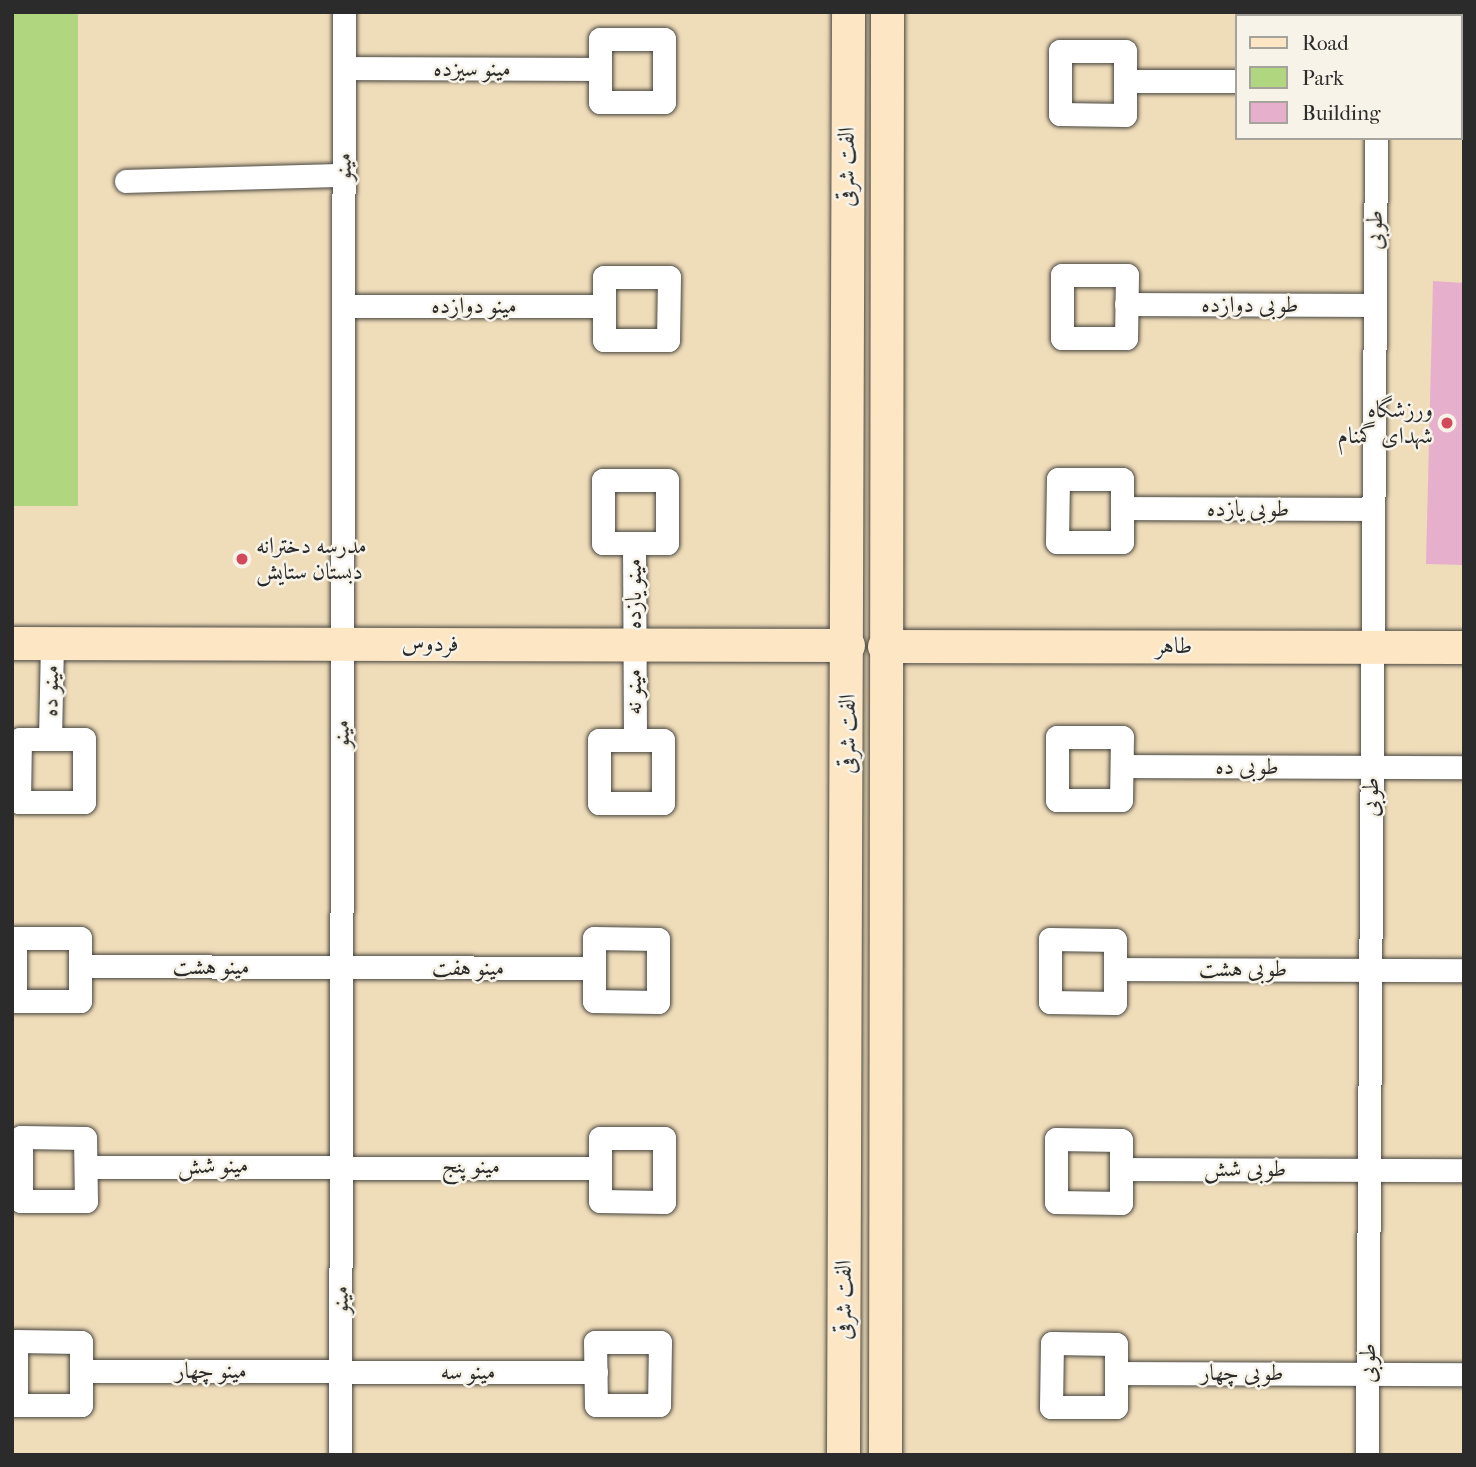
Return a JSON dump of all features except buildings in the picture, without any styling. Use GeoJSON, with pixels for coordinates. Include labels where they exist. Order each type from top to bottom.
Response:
{"type":"FeatureCollection","features":[{"type":"Feature","properties":{"kind":"main road","name":"الفت شرقی"},"geometry":{"type":"LineString","coordinates":[[843,1455],[848,645],[848,12]]}},
{"type":"Feature","properties":{"kind":"main road","name":"الفت شرقی"},"geometry":{"type":"LineString","coordinates":[[884,1455],[887,12]]}},
{"type":"Feature","properties":{"kind":"main road","name":"فردوس"},"geometry":{"type":"LineString","coordinates":[[12,643],[848,645]]}},
{"type":"Feature","properties":{"kind":"main road","name":"طاهر"},"geometry":{"type":"LineString","coordinates":[[884,646],[1464,647]]}},
{"type":"Feature","properties":{"kind":"street","name":"مینو"},"geometry":{"type":"LineString","coordinates":[[340,1455],[344,12]]}},
{"type":"Feature","properties":{"kind":"street","name":"مینو سیزده"},"geometry":{"type":"LineString","coordinates":[[344,68],[600,69]]}},
{"type":"Feature","properties":{"kind":"street"},"geometry":{"type":"LineString","coordinates":[[1125,81],[1234,81]]}},
{"type":"Feature","properties":{"kind":"street","name":"طوبی"},"geometry":{"type":"LineString","coordinates":[[1367,1455],[1376,140]]}},
{"type":"Feature","properties":{"kind":"street"},"geometry":{"type":"LineString","coordinates":[[126,181],[344,175]]}},
{"type":"Feature","properties":{"kind":"street","name":"طوبی دوازده"},"geometry":{"type":"LineString","coordinates":[[1126,304],[1374,305]]}},
{"type":"Feature","properties":{"kind":"street","name":"مینو دوازده"},"geometry":{"type":"LineString","coordinates":[[343,306],[604,306]]}},
{"type":"Feature","properties":{"kind":"street","name":"طوبی یازده"},"geometry":{"type":"LineString","coordinates":[[1122,508],[1373,509]]}},
{"type":"Feature","properties":{"kind":"street","name":"مینو یازده"},"geometry":{"type":"LineString","coordinates":[[634,543],[634,645]]}},
{"type":"Feature","properties":{"kind":"street","name":"مینو ده"},"geometry":{"type":"LineString","coordinates":[[50,739],[52,643]]}},
{"type":"Feature","properties":{"kind":"street","name":"مینو نه"},"geometry":{"type":"LineString","coordinates":[[634,645],[635,740]]}},
{"type":"Feature","properties":{"kind":"street","name":"طوبی ده"},"geometry":{"type":"LineString","coordinates":[[1122,766],[1464,767]]}},
{"type":"Feature","properties":{"kind":"street","name":"مینو هشت"},"geometry":{"type":"LineString","coordinates":[[80,966],[342,968]]}},
{"type":"Feature","properties":{"kind":"street","name":"مینو هفت"},"geometry":{"type":"LineString","coordinates":[[342,968],[594,968]]}},
{"type":"Feature","properties":{"kind":"street","name":"طوبی هشت"},"geometry":{"type":"LineString","coordinates":[[1115,969],[1464,970]]}},
{"type":"Feature","properties":{"kind":"street","name":"مینو شش"},"geometry":{"type":"LineString","coordinates":[[86,1167],[341,1164]]}},
{"type":"Feature","properties":{"kind":"street","name":"مینو پنج"},"geometry":{"type":"LineString","coordinates":[[341,1164],[600,1168]]}},
{"type":"Feature","properties":{"kind":"street","name":"طوبی شش"},"geometry":{"type":"LineString","coordinates":[[1121,1169],[1464,1170]]}},
{"type":"Feature","properties":{"kind":"street","name":"مینو چهار"},"geometry":{"type":"LineString","coordinates":[[81,1371],[341,1371]]}},
{"type":"Feature","properties":{"kind":"street","name":"مینو سه"},"geometry":{"type":"LineString","coordinates":[[341,1371],[596,1372]]}},
{"type":"Feature","properties":{"kind":"street","name":"طوبی چهار"},"geometry":{"type":"LineString","coordinates":[[1116,1373],[1464,1374]]}},
{"type":"Feature","properties":{"kind":"green space"},"geometry":{"type":"Polygon","coordinates":[[[12,12],[78,12],[78,506],[12,506],[12,12]]]}},
{"type":"Feature","properties":{"kind":"place","name":"ورزشگاه شهدای گمنام"},"geometry":{"type":"Point","coordinates":[1447,423]}},
{"type":"Feature","properties":{"kind":"place","name":"مدرسه دخترانه دبستان ستایش"},"geometry":{"type":"Point","coordinates":[242,559]}}]}
